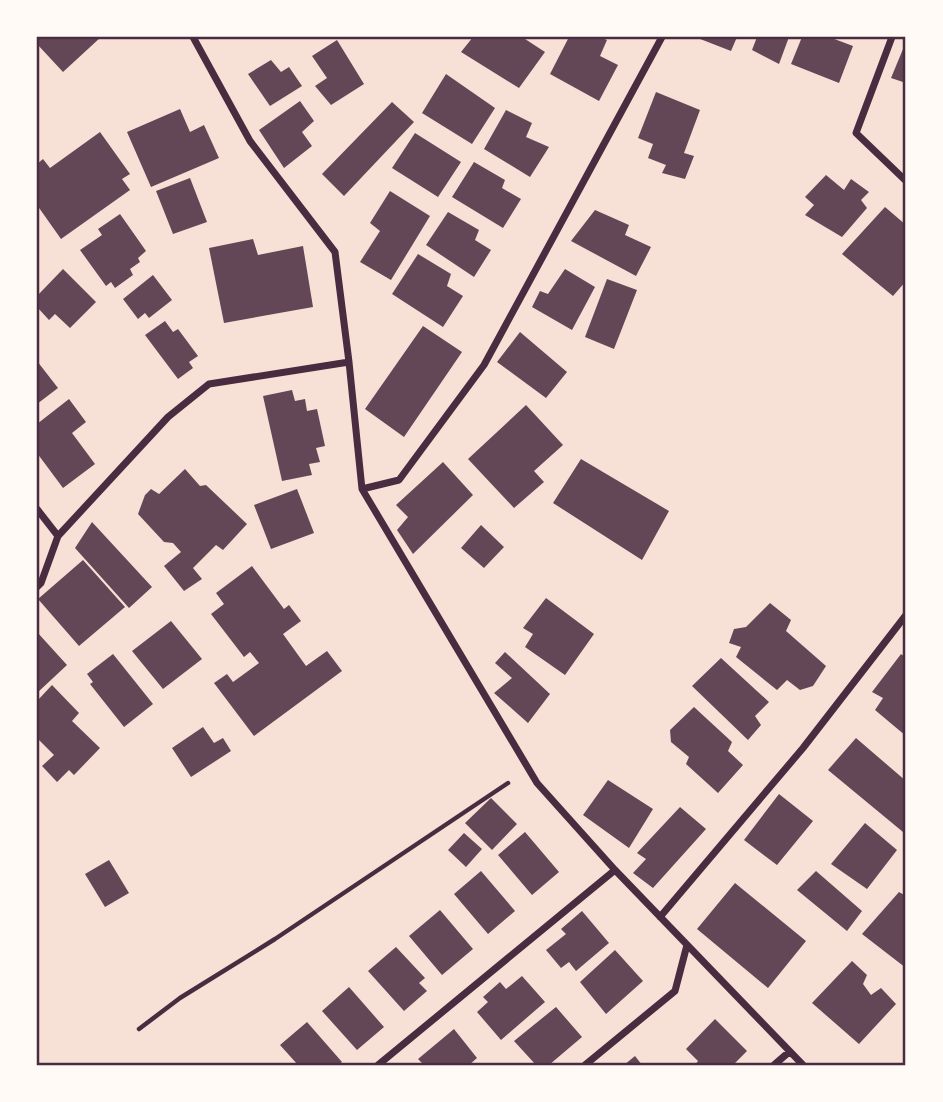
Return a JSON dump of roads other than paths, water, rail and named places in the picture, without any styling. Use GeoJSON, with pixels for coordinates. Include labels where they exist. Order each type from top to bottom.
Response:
{"type":"FeatureCollection","features":[{"type":"Feature","properties":{"kind":"street"},"geometry":{"type":"LineString","coordinates":[[193,37],[250,141],[335,251],[362,489],[537,783],[615,870],[803,1065]]}},
{"type":"Feature","properties":{"kind":"street"},"geometry":{"type":"LineString","coordinates":[[362,489],[399,480],[484,365],[662,37]]}},
{"type":"Feature","properties":{"kind":"street"},"geometry":{"type":"LineString","coordinates":[[892,37],[856,133],[906,181]]}},
{"type":"Feature","properties":{"kind":"street"},"geometry":{"type":"LineString","coordinates":[[37,587],[41,583],[58,536],[168,417],[209,384],[349,362]]}},
{"type":"Feature","properties":{"kind":"street"},"geometry":{"type":"LineString","coordinates":[[37,509],[58,536]]}},
{"type":"Feature","properties":{"kind":"street"},"geometry":{"type":"LineString","coordinates":[[660,917],[803,748],[906,615]]}},
{"type":"Feature","properties":{"kind":"street"},"geometry":{"type":"LineString","coordinates":[[378,1065],[615,870]]}},
{"type":"Feature","properties":{"kind":"street"},"geometry":{"type":"LineString","coordinates":[[585,1065],[675,991],[687,945]]}},
{"type":"Feature","properties":{"kind":"street"},"geometry":{"type":"LineString","coordinates":[[774,1065],[789,1052]]}}]}
